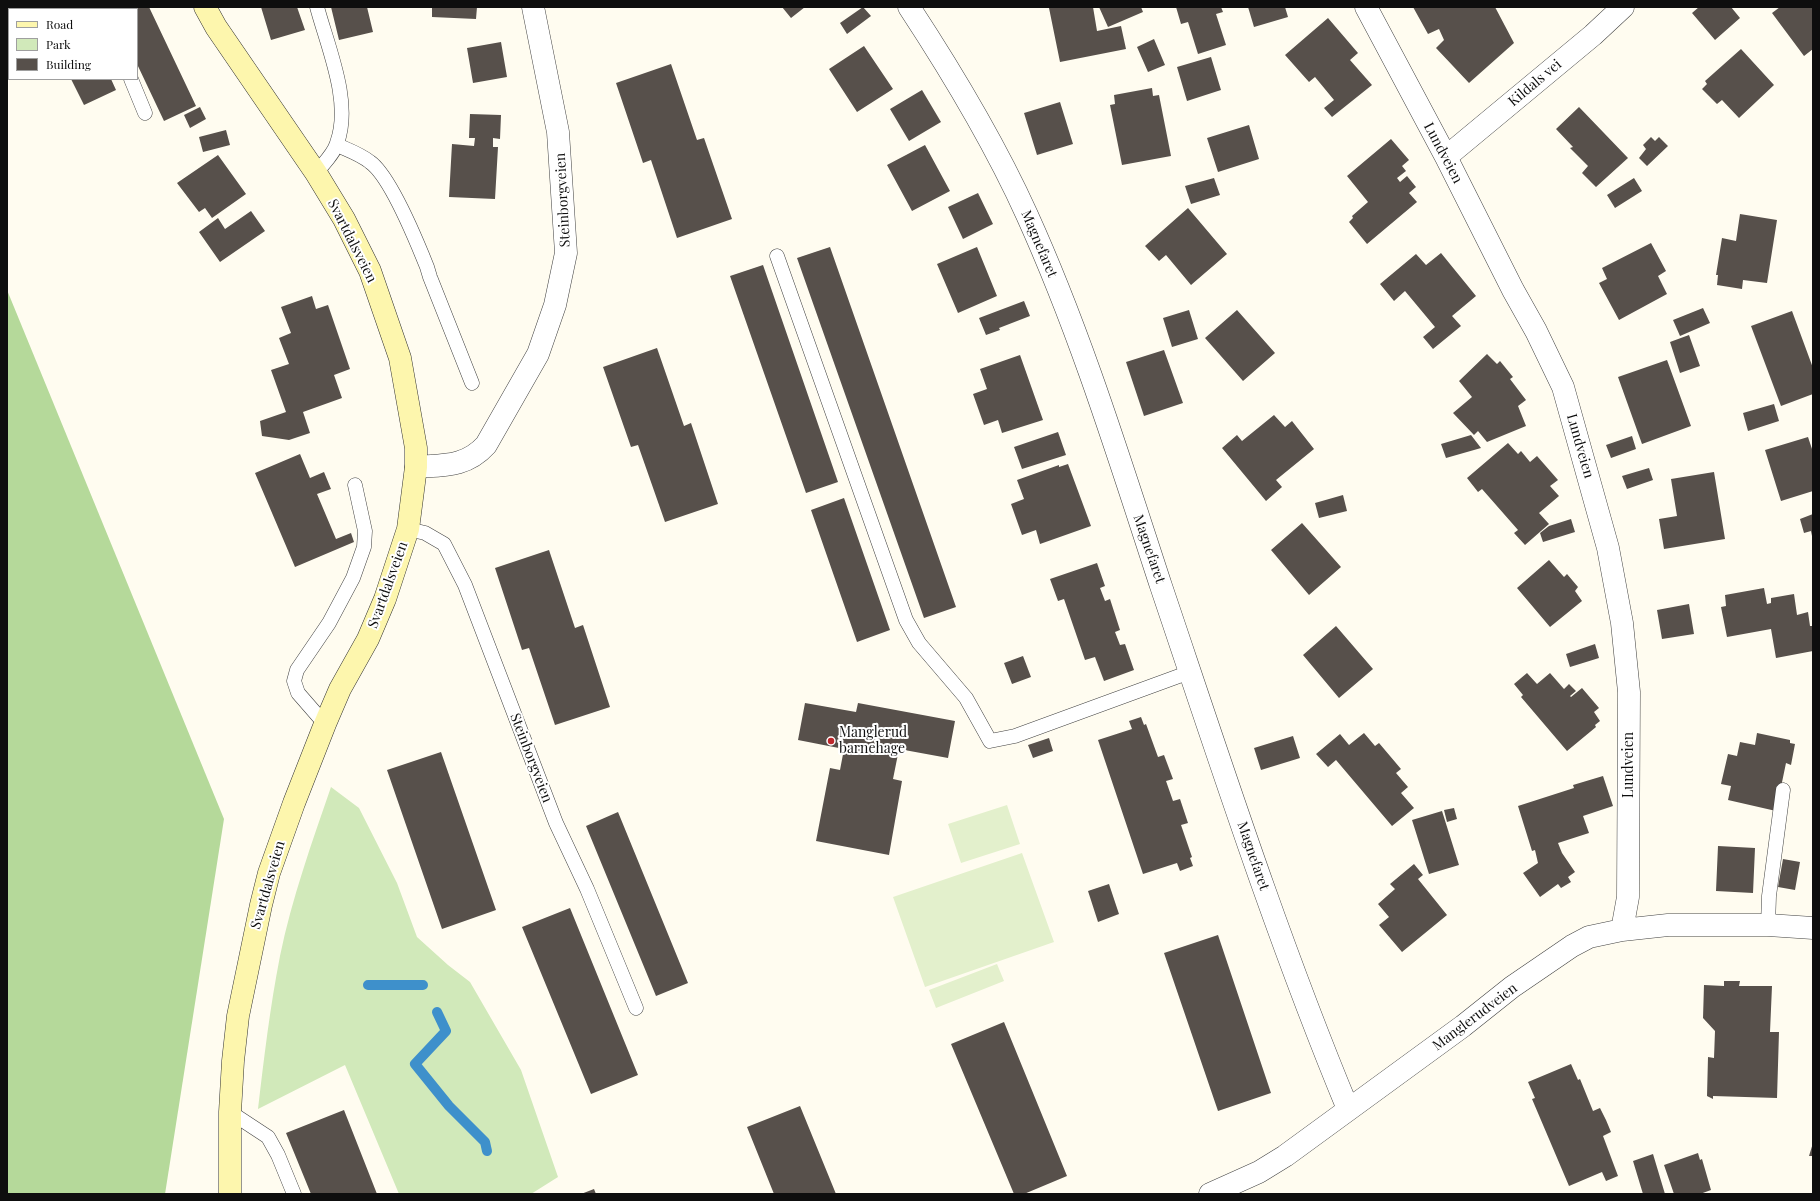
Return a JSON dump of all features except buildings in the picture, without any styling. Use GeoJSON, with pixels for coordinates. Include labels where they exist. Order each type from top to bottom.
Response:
{"type":"FeatureCollection","features":[{"type":"Feature","properties":{"kind":"street","name":"Svartdalsveien"},"geometry":{"type":"LineString","coordinates":[[205,7],[216,27],[316,173],[344,219],[370,271],[400,358],[416,448],[416,467],[408,529],[383,605],[368,638],[340,689],[325,724],[294,803],[269,873],[260,905],[238,1016],[232,1061],[230,1112],[230,1194]]}},
{"type":"Feature","properties":{"kind":"street","name":"Steinborgveien"},"geometry":{"type":"LineString","coordinates":[[416,467],[465,462],[479,453],[486,445],[538,354],[555,305],[566,253],[566,229],[558,132],[533,7]]}},
{"type":"Feature","properties":{"kind":"street","name":"Magnefaret"},"geometry":{"type":"LineString","coordinates":[[910,7],[959,84],[1027,216],[1056,285],[1083,356],[1270,905],[1348,1109]]}},
{"type":"Feature","properties":{"kind":"street","name":"Lundveien"},"geometry":{"type":"LineString","coordinates":[[1366,7],[1446,157],[1513,290],[1536,331],[1563,387],[1608,548],[1622,623],[1629,692],[1628,897],[1622,930]]}},
{"type":"Feature","properties":{"kind":"street","name":"Kildals vei"},"geometry":{"type":"LineString","coordinates":[[1446,157],[1592,35],[1623,7]]}},
{"type":"Feature","properties":{"kind":"street","name":"Manglerudveien"},"geometry":{"type":"LineString","coordinates":[[1210,1194],[1259,1172],[1315,1135],[1348,1109],[1463,1026],[1512,987],[1572,946],[1589,937],[1622,930],[1668,925],[1768,925],[1813,928]]}},
{"type":"Feature","properties":{"kind":"lane"},"geometry":{"type":"LineString","coordinates":[[316,173],[337,145],[342,126],[342,97],[317,7]]}},
{"type":"Feature","properties":{"kind":"lane"},"geometry":{"type":"LineString","coordinates":[[131,80],[145,113]]}},
{"type":"Feature","properties":{"kind":"lane"},"geometry":{"type":"LineString","coordinates":[[337,145],[371,162],[379,171],[393,195],[424,260],[472,383]]}},
{"type":"Feature","properties":{"kind":"lane"},"geometry":{"type":"LineString","coordinates":[[777,256],[906,620],[919,643],[966,698],[990,742],[1015,736],[1190,672]]}},
{"type":"Feature","properties":{"kind":"lane"},"geometry":{"type":"LineString","coordinates":[[325,724],[298,693],[294,681],[297,670],[329,623],[353,578],[364,547],[365,531],[355,485]]}},
{"type":"Feature","properties":{"kind":"lane","name":"Steinborgveien"},"geometry":{"type":"LineString","coordinates":[[408,529],[425,533],[444,544],[465,585],[556,823],[587,889],[636,1008]]}},
{"type":"Feature","properties":{"kind":"lane"},"geometry":{"type":"LineString","coordinates":[[1768,925],[1770,886],[1783,790]]}},
{"type":"Feature","properties":{"kind":"lane"},"geometry":{"type":"LineString","coordinates":[[230,1112],[268,1137],[278,1155],[294,1194]]}},
{"type":"Feature","properties":{"kind":"green space"},"geometry":{"type":"Polygon","coordinates":[[[7,290],[224,819],[165,1194],[7,1194],[7,290]]]}},
{"type":"Feature","properties":{"kind":"green space"},"geometry":{"type":"Polygon","coordinates":[[[331,787],[359,808],[397,883],[417,937],[448,965],[470,982],[521,1070],[558,1177],[531,1194],[399,1194],[345,1065],[258,1109],[270,1013],[280,956],[290,913],[331,787]]]}},
{"type":"Feature","properties":{"kind":"green space"},"geometry":{"type":"Polygon","coordinates":[[[1007,805],[1020,844],[961,863],[948,824],[1007,805]]]}},
{"type":"Feature","properties":{"kind":"green space"},"geometry":{"type":"Polygon","coordinates":[[[1022,853],[1054,942],[925,987],[893,897],[1022,853]]]}},
{"type":"Feature","properties":{"kind":"green space"},"geometry":{"type":"Polygon","coordinates":[[[997,964],[1004,981],[936,1008],[929,990],[997,964]]]}},
{"type":"Feature","properties":{"kind":"waterway"},"geometry":{"type":"LineString","coordinates":[[368,985],[423,985]]}},
{"type":"Feature","properties":{"kind":"waterway"},"geometry":{"type":"LineString","coordinates":[[437,1012],[446,1031],[415,1064],[449,1106],[485,1142],[487,1151]]}},
{"type":"Feature","properties":{"kind":"place","name":"Manglerud barnehage"},"geometry":{"type":"Point","coordinates":[831,741]}}]}
